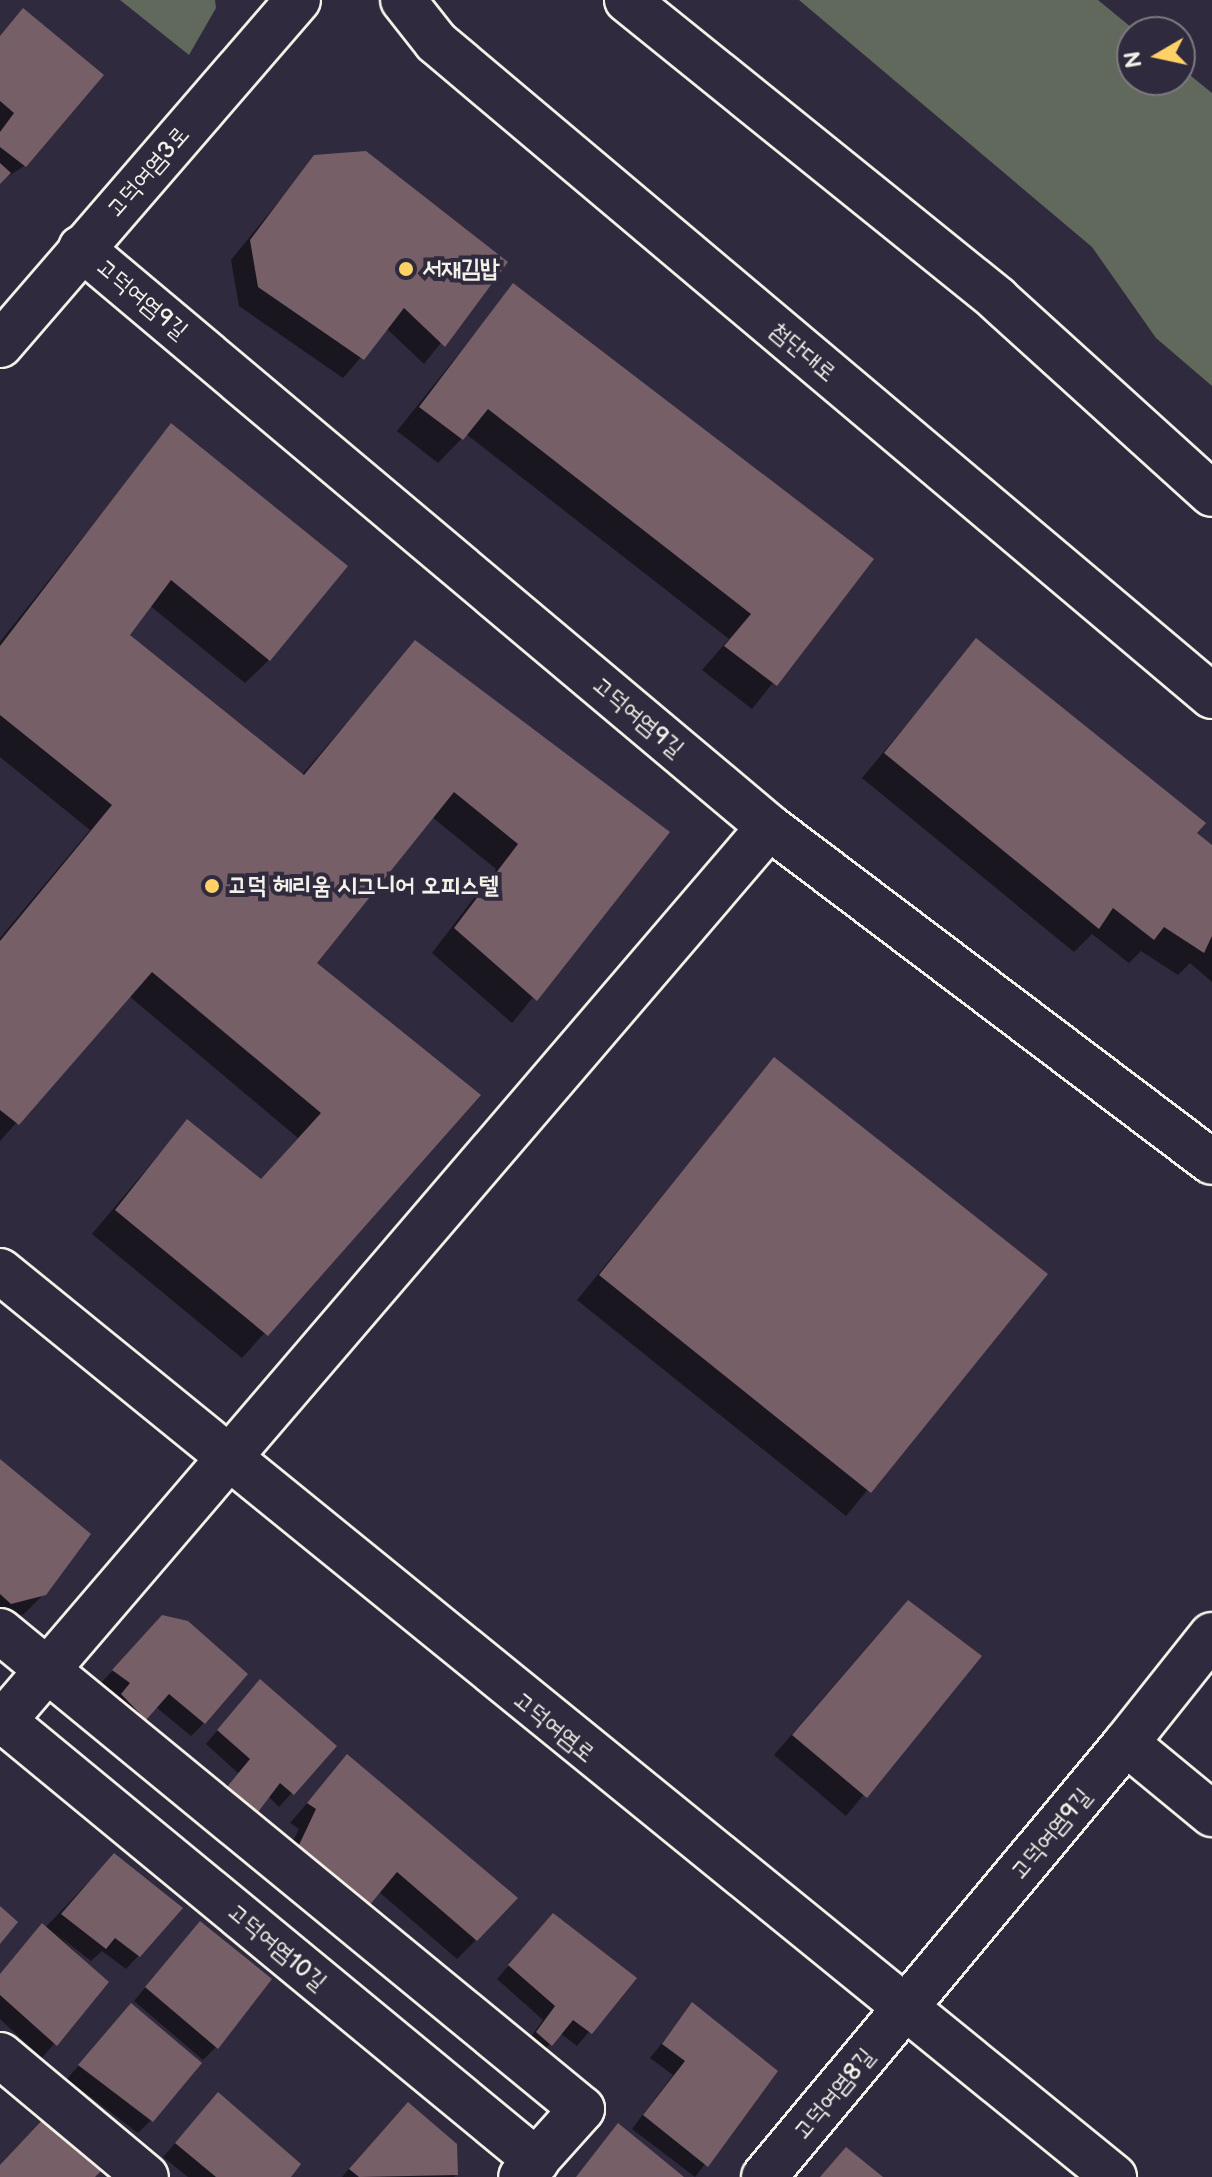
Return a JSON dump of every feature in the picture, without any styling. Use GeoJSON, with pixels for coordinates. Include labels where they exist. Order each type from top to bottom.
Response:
{"type":"FeatureCollection","features":[{"type":"Feature","properties":{"kind":"street","name":"고덕여염3로"},"geometry":{"type":"LineString","coordinates":[[0,345],[298,0]]}},
{"type":"Feature","properties":{"kind":"street","name":"첨단대로"},"geometry":{"type":"LineString","coordinates":[[403,0],[436,42],[1212,696]]}},
{"type":"Feature","properties":{"kind":"street"},"geometry":{"type":"LineString","coordinates":[[627,0],[997,299],[1212,494]]}},
{"type":"Feature","properties":{"kind":"street","name":"고덕여염9길"},"geometry":{"type":"LineString","coordinates":[[81,248],[769,827],[1212,1162]]}},
{"type":"Feature","properties":{"kind":"street"},"geometry":{"type":"LineString","coordinates":[[1,1722],[769,827]]}},
{"type":"Feature","properties":{"kind":"street","name":"고덕여염로"},"geometry":{"type":"LineString","coordinates":[[0,1271],[226,1461],[904,2011],[1114,2177]]}},
{"type":"Feature","properties":{"kind":"street"},"geometry":{"type":"LineString","coordinates":[[0,1631],[46,1672],[582,2109],[529,2169]]}},
{"type":"Feature","properties":{"kind":"street","name":"고덕여염9길"},"geometry":{"type":"LineString","coordinates":[[904,2011],[1212,1635]]}},
{"type":"Feature","properties":{"kind":"street","name":"고덕여염10길"},"geometry":{"type":"LineString","coordinates":[[1,1722],[529,2169]]}},
{"type":"Feature","properties":{"kind":"street"},"geometry":{"type":"LineString","coordinates":[[1126,1743],[1212,1814]]}},
{"type":"Feature","properties":{"kind":"street","name":"고덕여염8길"},"geometry":{"type":"LineString","coordinates":[[764,2177],[904,2011]]}},
{"type":"Feature","properties":{"kind":"street"},"geometry":{"type":"LineString","coordinates":[[0,2055],[146,2177]]}},
{"type":"Feature","properties":{"kind":"shaded area"},"geometry":{"type":"Polygon","coordinates":[[[120,0],[215,0],[216,8],[189,55],[120,0]]]}},
{"type":"Feature","properties":{"kind":"shaded area"},"geometry":{"type":"Polygon","coordinates":[[[799,0],[1098,0],[1118,16],[1116,96],[1196,96],[1196,80],[1212,93],[1212,386],[1156,338],[1092,247],[799,0]]]}},
{"type":"Feature","properties":{"kind":"building"},"geometry":{"type":"Polygon","coordinates":[[[23,8],[104,75],[26,167],[0,147],[0,132],[14,113],[0,101],[0,36],[23,8]]]}},
{"type":"Feature","properties":{"kind":"building"},"geometry":{"type":"Polygon","coordinates":[[[366,151],[508,262],[445,347],[404,308],[364,360],[258,287],[250,240],[314,155],[366,151]]]}},
{"type":"Feature","properties":{"kind":"building"},"geometry":{"type":"Polygon","coordinates":[[[0,163],[11,173],[0,184],[0,163]]]}},
{"type":"Feature","properties":{"kind":"building"},"geometry":{"type":"Polygon","coordinates":[[[513,283],[874,559],[777,686],[724,646],[751,614],[488,409],[463,440],[419,407],[513,283]]]}},
{"type":"Feature","properties":{"kind":"building","name":"고덕 헤리움 시그니어 오피스텔"},"geometry":{"type":"Polygon","coordinates":[[[171,423],[348,566],[270,661],[171,580],[130,635],[304,775],[415,640],[670,832],[537,1001],[454,928],[518,844],[454,792],[317,963],[481,1095],[268,1336],[115,1210],[187,1119],[261,1179],[321,1113],[152,972],[19,1125],[0,1110],[0,941],[112,805],[0,715],[0,646],[171,423]]]}},
{"type":"Feature","properties":{"kind":"building"},"geometry":{"type":"Polygon","coordinates":[[[976,638],[1206,823],[1197,833],[1212,845],[1212,936],[1204,953],[1164,927],[1154,940],[1113,908],[1099,929],[884,753],[976,638]]]}},
{"type":"Feature","properties":{"kind":"building"},"geometry":{"type":"Polygon","coordinates":[[[774,1057],[1048,1274],[871,1493],[599,1275],[774,1057]]]}},
{"type":"Feature","properties":{"kind":"building"},"geometry":{"type":"Polygon","coordinates":[[[0,1459],[91,1534],[46,1595],[11,1604],[0,1594],[0,1459]]]}},
{"type":"Feature","properties":{"kind":"building"},"geometry":{"type":"Polygon","coordinates":[[[908,1600],[982,1656],[867,1798],[792,1735],[908,1600]]]}},
{"type":"Feature","properties":{"kind":"building"},"geometry":{"type":"Polygon","coordinates":[[[162,1615],[188,1621],[248,1674],[205,1724],[169,1694],[146,1720],[121,1694],[130,1683],[112,1670],[162,1615]]]}},
{"type":"Feature","properties":{"kind":"building"},"geometry":{"type":"Polygon","coordinates":[[[260,1679],[337,1746],[294,1795],[280,1783],[258,1812],[226,1788],[250,1759],[217,1730],[260,1679]]]}},
{"type":"Feature","properties":{"kind":"building"},"geometry":{"type":"Polygon","coordinates":[[[347,1754],[518,1898],[477,1941],[397,1872],[368,1907],[298,1847],[316,1809],[307,1803],[347,1754]]]}},
{"type":"Feature","properties":{"kind":"building"},"geometry":{"type":"Polygon","coordinates":[[[114,1853],[183,1908],[140,1957],[115,1938],[106,1949],[61,1914],[114,1853]]]}},
{"type":"Feature","properties":{"kind":"building"},"geometry":{"type":"Polygon","coordinates":[[[0,1906],[18,1922],[0,1944],[0,1906]]]}},
{"type":"Feature","properties":{"kind":"building"},"geometry":{"type":"Polygon","coordinates":[[[553,1913],[637,1978],[592,2034],[573,2020],[552,2046],[536,2032],[555,2006],[508,1965],[553,1913]]]}},
{"type":"Feature","properties":{"kind":"building"},"geometry":{"type":"Polygon","coordinates":[[[200,1921],[272,1979],[218,2049],[145,1987],[200,1921]]]}},
{"type":"Feature","properties":{"kind":"building"},"geometry":{"type":"Polygon","coordinates":[[[42,1923],[109,1982],[57,2046],[0,1995],[0,1974],[42,1923]]]}},
{"type":"Feature","properties":{"kind":"building"},"geometry":{"type":"Polygon","coordinates":[[[692,2002],[778,2071],[708,2167],[643,2115],[685,2061],[662,2044],[692,2002]]]}},
{"type":"Feature","properties":{"kind":"building"},"geometry":{"type":"Polygon","coordinates":[[[131,2003],[202,2063],[153,2122],[78,2065],[131,2003]]]}},
{"type":"Feature","properties":{"kind":"building"},"geometry":{"type":"Polygon","coordinates":[[[218,2092],[301,2164],[291,2177],[216,2177],[175,2143],[218,2092]]]}},
{"type":"Feature","properties":{"kind":"building"},"geometry":{"type":"Polygon","coordinates":[[[408,2102],[457,2144],[458,2175],[359,2177],[349,2169],[408,2102]]]}},
{"type":"Feature","properties":{"kind":"building"},"geometry":{"type":"Polygon","coordinates":[[[47,2115],[106,2166],[95,2177],[0,2177],[0,2165],[47,2115]]]}},
{"type":"Feature","properties":{"kind":"building"},"geometry":{"type":"Polygon","coordinates":[[[618,2123],[684,2177],[576,2177],[618,2123]]]}},
{"type":"Feature","properties":{"kind":"building"},"geometry":{"type":"Polygon","coordinates":[[[846,2147],[883,2177],[820,2177],[846,2147]]]}},
{"type":"Feature","properties":{"kind":"place","name":"서재김밥"},"geometry":{"type":"Point","coordinates":[406,269]}},
{"type":"Feature","properties":{"kind":"place","name":"고덕 헤리움 시그니어 오피스텔"},"geometry":{"type":"Point","coordinates":[212,886]}}]}
